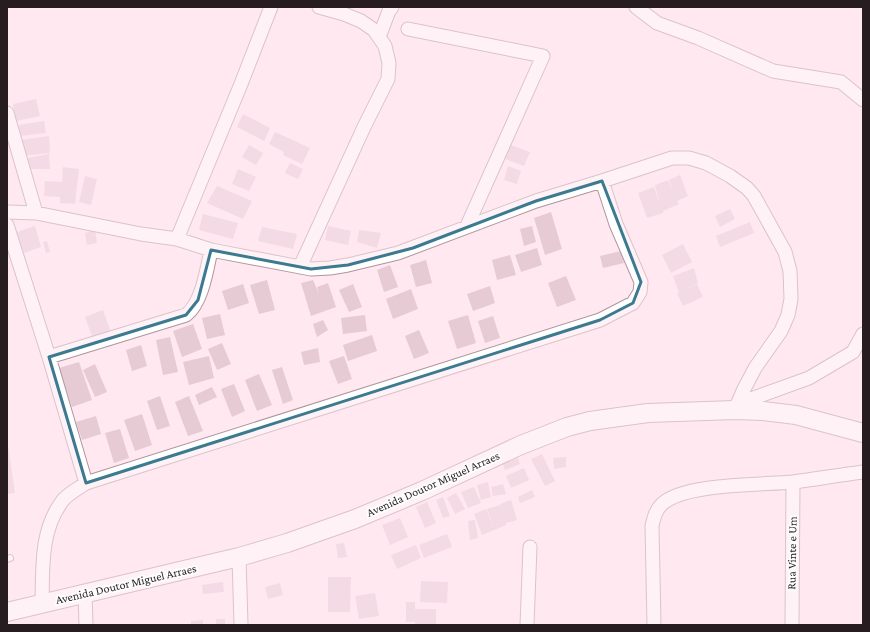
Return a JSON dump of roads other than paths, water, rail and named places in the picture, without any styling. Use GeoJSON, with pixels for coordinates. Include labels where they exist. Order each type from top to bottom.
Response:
{"type":"FeatureCollection","features":[{"type":"Feature","properties":{"kind":"main road","name":"Avenida Doutor Miguel Arraes"},"geometry":{"type":"LineString","coordinates":[[7,612],[239,557],[288,543],[355,519],[422,491],[521,445],[566,427],[590,421],[635,414],[736,407],[796,415],[863,433]]}},
{"type":"Feature","properties":{"kind":"street"},"geometry":{"type":"LineString","coordinates":[[177,239],[271,7]]}},
{"type":"Feature","properties":{"kind":"street"},"geometry":{"type":"LineString","coordinates":[[300,267],[364,127],[388,79],[389,63],[385,46],[374,30],[361,21],[344,14],[319,7]]}},
{"type":"Feature","properties":{"kind":"street"},"geometry":{"type":"LineString","coordinates":[[379,37],[388,11],[392,7]]}},
{"type":"Feature","properties":{"kind":"street"},"geometry":{"type":"LineString","coordinates":[[636,7],[658,23],[698,38],[773,71],[841,82],[863,100]]}},
{"type":"Feature","properties":{"kind":"street"},"geometry":{"type":"LineString","coordinates":[[408,29],[543,56],[466,226]]}},
{"type":"Feature","properties":{"kind":"street"},"geometry":{"type":"LineString","coordinates":[[7,113],[36,213]]}},
{"type":"Feature","properties":{"kind":"street"},"geometry":{"type":"LineString","coordinates":[[7,212],[36,213],[141,234],[177,239],[210,250],[311,269],[330,268],[368,262],[413,248],[466,226],[536,201],[672,158],[689,158],[706,163],[722,171],[747,188],[754,196],[785,252],[790,271],[791,300],[788,315],[780,331],[756,368],[736,407]]}},
{"type":"Feature","properties":{"kind":"street"},"geometry":{"type":"LineString","coordinates":[[42,603],[45,544],[49,522],[64,498],[86,483],[600,320],[632,304],[640,292],[641,282],[616,224],[602,181]]}},
{"type":"Feature","properties":{"kind":"street"},"geometry":{"type":"LineString","coordinates":[[7,226],[49,357],[86,483]]}},
{"type":"Feature","properties":{"kind":"street"},"geometry":{"type":"LineString","coordinates":[[49,357],[186,315],[195,307],[198,300],[210,250]]}},
{"type":"Feature","properties":{"kind":"street"},"geometry":{"type":"LineString","coordinates":[[736,407],[809,378],[852,352],[863,334]]}},
{"type":"Feature","properties":{"kind":"street"},"geometry":{"type":"LineString","coordinates":[[654,625],[652,537],[654,514],[663,504],[684,493],[700,489],[793,482],[863,472]]}},
{"type":"Feature","properties":{"kind":"street","name":"Rua Vinte e Um"},"geometry":{"type":"LineString","coordinates":[[792,625],[793,482]]}},
{"type":"Feature","properties":{"kind":"street"},"geometry":{"type":"LineString","coordinates":[[527,625],[530,547]]}},
{"type":"Feature","properties":{"kind":"street"},"geometry":{"type":"LineString","coordinates":[[239,557],[241,625]]}},
{"type":"Feature","properties":{"kind":"street"},"geometry":{"type":"LineString","coordinates":[[85,593],[86,625]]}}]}
